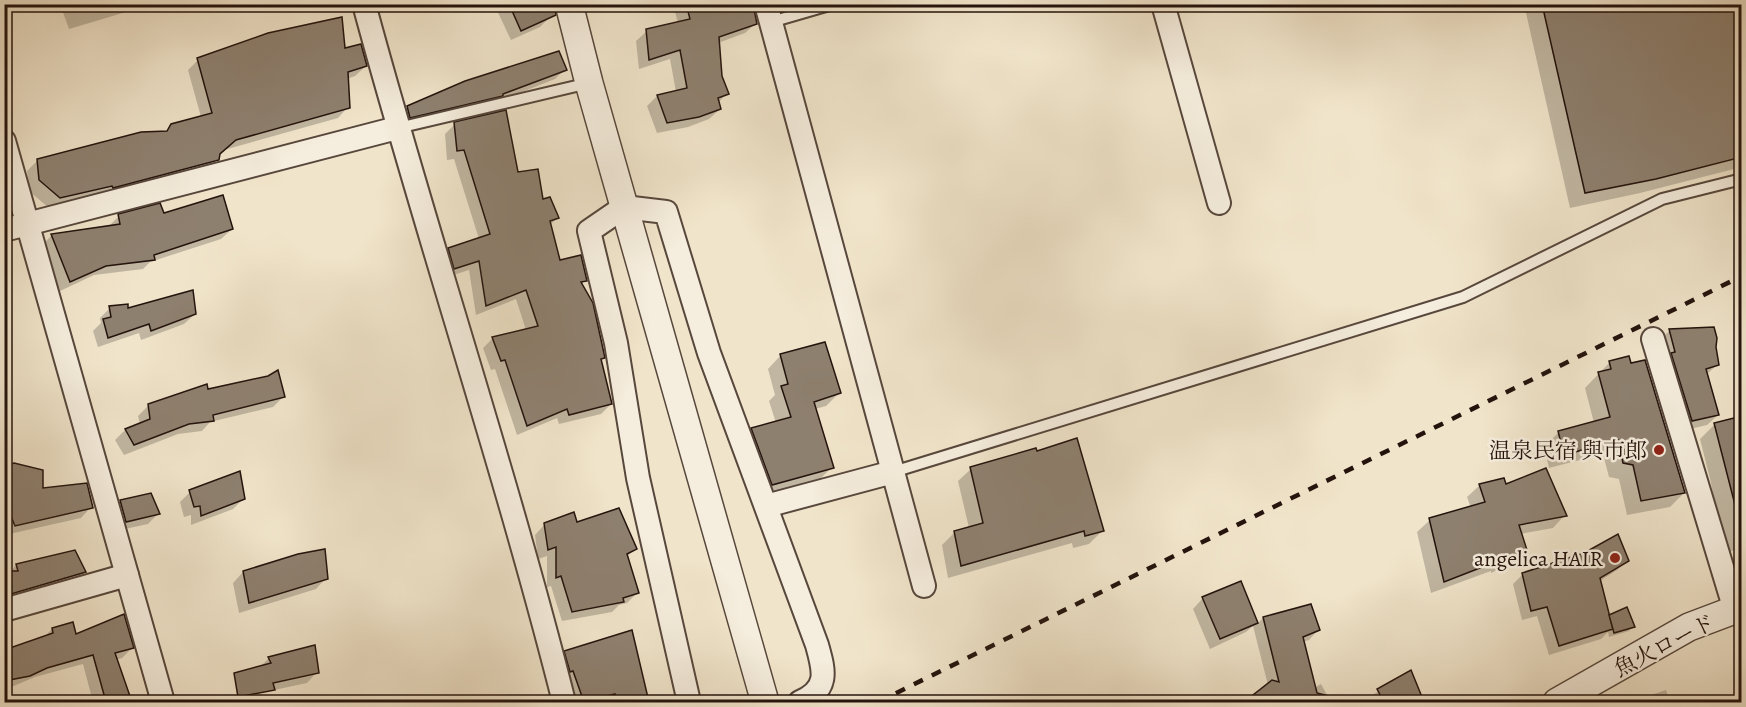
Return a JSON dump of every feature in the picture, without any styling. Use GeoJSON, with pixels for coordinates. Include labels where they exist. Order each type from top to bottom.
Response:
{"type":"FeatureCollection","features":[{"type":"Feature","properties":{"kind":"street"},"geometry":{"type":"LineString","coordinates":[[364,4],[397,128],[532,581],[564,702]]}},
{"type":"Feature","properties":{"kind":"street"},"geometry":{"type":"LineString","coordinates":[[569,4],[589,83],[765,702]]}},
{"type":"Feature","properties":{"kind":"street"},"geometry":{"type":"LineString","coordinates":[[1163,4],[1219,203]]}},
{"type":"Feature","properties":{"kind":"street"},"geometry":{"type":"LineString","coordinates":[[769,13],[924,586]]}},
{"type":"Feature","properties":{"kind":"street"},"geometry":{"type":"LineString","coordinates":[[4,230],[397,128]]}},
{"type":"Feature","properties":{"kind":"street"},"geometry":{"type":"LineString","coordinates":[[4,141],[163,702]]}},
{"type":"Feature","properties":{"kind":"street"},"geometry":{"type":"LineString","coordinates":[[689,702],[638,478],[616,343],[589,231],[624,207],[666,212],[709,353],[817,645],[824,673],[819,687],[808,699],[801,702]]}},
{"type":"Feature","properties":{"kind":"street"},"geometry":{"type":"LineString","coordinates":[[1653,339],[1738,608]]}},
{"type":"Feature","properties":{"kind":"street"},"geometry":{"type":"LineString","coordinates":[[766,506],[893,472]]}},
{"type":"Feature","properties":{"kind":"street"},"geometry":{"type":"LineString","coordinates":[[4,610],[127,575]]}},
{"type":"Feature","properties":{"kind":"street","name":"魚火ロード"},"geometry":{"type":"LineString","coordinates":[[1557,702],[1689,627],[1738,608]]}},
{"type":"Feature","properties":{"kind":"lane"},"geometry":{"type":"LineString","coordinates":[[769,13],[833,4]]}},
{"type":"Feature","properties":{"kind":"lane"},"geometry":{"type":"LineString","coordinates":[[397,128],[589,83]]}},
{"type":"Feature","properties":{"kind":"lane"},"geometry":{"type":"LineString","coordinates":[[893,472],[1464,297],[1662,200],[1742,179]]}},
{"type":"Feature","properties":{"kind":"building"},"geometry":{"type":"Polygon","coordinates":[[[509,4],[554,4],[556,15],[521,31],[509,4]]]}},
{"type":"Feature","properties":{"kind":"building"},"geometry":{"type":"Polygon","coordinates":[[[686,4],[710,4],[711,8],[727,4],[753,4],[757,24],[719,37],[722,76],[729,94],[718,98],[721,109],[699,117],[667,123],[657,95],[687,88],[680,50],[649,60],[646,29],[690,19],[686,4]]]}},
{"type":"Feature","properties":{"kind":"building"},"geometry":{"type":"Polygon","coordinates":[[[1542,4],[1734,4],[1742,33],[1742,157],[1656,179],[1585,193],[1542,4]]]}},
{"type":"Feature","properties":{"kind":"building"},"geometry":{"type":"Polygon","coordinates":[[[342,17],[345,48],[361,44],[367,66],[348,72],[350,108],[236,140],[220,154],[219,160],[113,188],[112,186],[60,198],[39,180],[37,159],[141,132],[167,131],[171,124],[212,113],[197,58],[268,33],[342,17]]]}},
{"type":"Feature","properties":{"kind":"building"},"geometry":{"type":"Polygon","coordinates":[[[559,51],[567,70],[503,94],[503,96],[410,118],[407,106],[465,81],[559,51]]]}},
{"type":"Feature","properties":{"kind":"building"},"geometry":{"type":"Polygon","coordinates":[[[506,110],[518,172],[538,169],[543,199],[550,197],[559,218],[550,221],[560,260],[581,255],[587,281],[581,282],[593,303],[605,358],[601,359],[612,404],[569,415],[567,409],[527,426],[505,360],[501,361],[492,337],[538,326],[526,290],[486,306],[479,261],[454,269],[448,248],[490,234],[464,150],[457,151],[454,122],[506,110]]]}},
{"type":"Feature","properties":{"kind":"building"},"geometry":{"type":"Polygon","coordinates":[[[223,195],[233,229],[154,255],[155,260],[106,266],[70,282],[51,234],[120,224],[118,214],[160,203],[164,213],[223,195]]]}},
{"type":"Feature","properties":{"kind":"building"},"geometry":{"type":"Polygon","coordinates":[[[193,290],[196,314],[151,331],[149,324],[108,338],[103,319],[111,317],[109,306],[128,304],[128,308],[193,290]]]}},
{"type":"Feature","properties":{"kind":"building"},"geometry":{"type":"Polygon","coordinates":[[[1714,327],[1719,365],[1706,369],[1719,415],[1692,421],[1671,353],[1675,352],[1669,329],[1714,327]]]}},
{"type":"Feature","properties":{"kind":"building"},"geometry":{"type":"Polygon","coordinates":[[[825,342],[841,393],[814,402],[834,468],[772,485],[751,428],[791,417],[781,386],[788,384],[780,354],[825,342]]]}},
{"type":"Feature","properties":{"kind":"building"},"geometry":{"type":"Polygon","coordinates":[[[1629,356],[1631,363],[1645,360],[1685,493],[1641,501],[1633,465],[1623,463],[1618,440],[1564,455],[1558,431],[1610,417],[1598,372],[1611,369],[1609,361],[1629,356]]]}},
{"type":"Feature","properties":{"kind":"building"},"geometry":{"type":"Polygon","coordinates":[[[278,370],[285,397],[213,415],[214,421],[189,424],[134,445],[125,429],[150,419],[148,404],[207,384],[208,389],[268,376],[278,370]]]}},
{"type":"Feature","properties":{"kind":"building"},"geometry":{"type":"Polygon","coordinates":[[[1742,416],[1742,504],[1735,505],[1714,423],[1742,416]]]}},
{"type":"Feature","properties":{"kind":"building"},"geometry":{"type":"Polygon","coordinates":[[[1077,438],[1104,531],[1085,536],[1084,531],[961,566],[954,531],[983,523],[970,467],[1036,448],[1037,451],[1077,438]]]}},
{"type":"Feature","properties":{"kind":"building"},"geometry":{"type":"Polygon","coordinates":[[[14,463],[43,470],[43,488],[87,483],[93,508],[15,526],[4,500],[4,466],[14,463]]]}},
{"type":"Feature","properties":{"kind":"building"},"geometry":{"type":"Polygon","coordinates":[[[1546,468],[1567,516],[1519,525],[1527,550],[1504,561],[1503,559],[1444,582],[1429,518],[1485,502],[1479,484],[1504,478],[1506,484],[1546,468]]]}},
{"type":"Feature","properties":{"kind":"building"},"geometry":{"type":"Polygon","coordinates":[[[240,471],[245,499],[201,516],[200,506],[194,507],[189,490],[240,471]]]}},
{"type":"Feature","properties":{"kind":"building"},"geometry":{"type":"Polygon","coordinates":[[[151,493],[160,514],[126,522],[120,500],[151,493]]]}},
{"type":"Feature","properties":{"kind":"building"},"geometry":{"type":"Polygon","coordinates":[[[619,508],[637,549],[627,554],[639,593],[623,598],[624,602],[572,612],[561,576],[556,578],[556,547],[548,550],[544,523],[574,512],[577,522],[619,508]]]}},
{"type":"Feature","properties":{"kind":"building"},"geometry":{"type":"Polygon","coordinates":[[[1618,534],[1629,561],[1600,578],[1613,629],[1559,646],[1547,607],[1531,611],[1522,573],[1584,553],[1618,534]]]}},
{"type":"Feature","properties":{"kind":"building"},"geometry":{"type":"Polygon","coordinates":[[[325,549],[328,579],[249,603],[243,571],[298,554],[325,549]]]}},
{"type":"Feature","properties":{"kind":"building"},"geometry":{"type":"Polygon","coordinates":[[[75,550],[86,572],[4,596],[4,571],[18,571],[16,564],[75,550]]]}},
{"type":"Feature","properties":{"kind":"building"},"geometry":{"type":"Polygon","coordinates":[[[1241,581],[1258,623],[1220,639],[1202,597],[1241,581]]]}},
{"type":"Feature","properties":{"kind":"building"},"geometry":{"type":"Polygon","coordinates":[[[1311,604],[1320,630],[1303,637],[1317,693],[1333,697],[1332,702],[1244,702],[1272,680],[1279,682],[1263,617],[1311,604]]]}},
{"type":"Feature","properties":{"kind":"building"},"geometry":{"type":"Polygon","coordinates":[[[1627,607],[1635,627],[1614,633],[1609,615],[1627,607]]]}},
{"type":"Feature","properties":{"kind":"building"},"geometry":{"type":"Polygon","coordinates":[[[124,614],[134,648],[115,653],[132,702],[106,702],[93,655],[47,668],[30,676],[4,681],[4,650],[53,633],[52,628],[73,622],[76,634],[124,614]]]}},
{"type":"Feature","properties":{"kind":"building"},"geometry":{"type":"Polygon","coordinates":[[[632,630],[649,702],[617,702],[615,694],[584,702],[573,671],[570,672],[564,651],[632,630]]]}},
{"type":"Feature","properties":{"kind":"building"},"geometry":{"type":"Polygon","coordinates":[[[315,645],[319,673],[273,683],[275,690],[238,697],[234,673],[271,663],[268,657],[315,645]]]}},
{"type":"Feature","properties":{"kind":"building"},"geometry":{"type":"Polygon","coordinates":[[[1411,670],[1424,702],[1384,702],[1377,689],[1411,670]]]}},
{"type":"Feature","properties":{"kind":"railway"},"geometry":{"type":"LineString","coordinates":[[878,702],[1742,276]]}},
{"type":"Feature","properties":{"kind":"place","name":"温泉民宿 與市郎"},"geometry":{"type":"Point","coordinates":[1659,450]}},
{"type":"Feature","properties":{"kind":"place","name":"angelica HAIR"},"geometry":{"type":"Point","coordinates":[1615,558]}}]}
